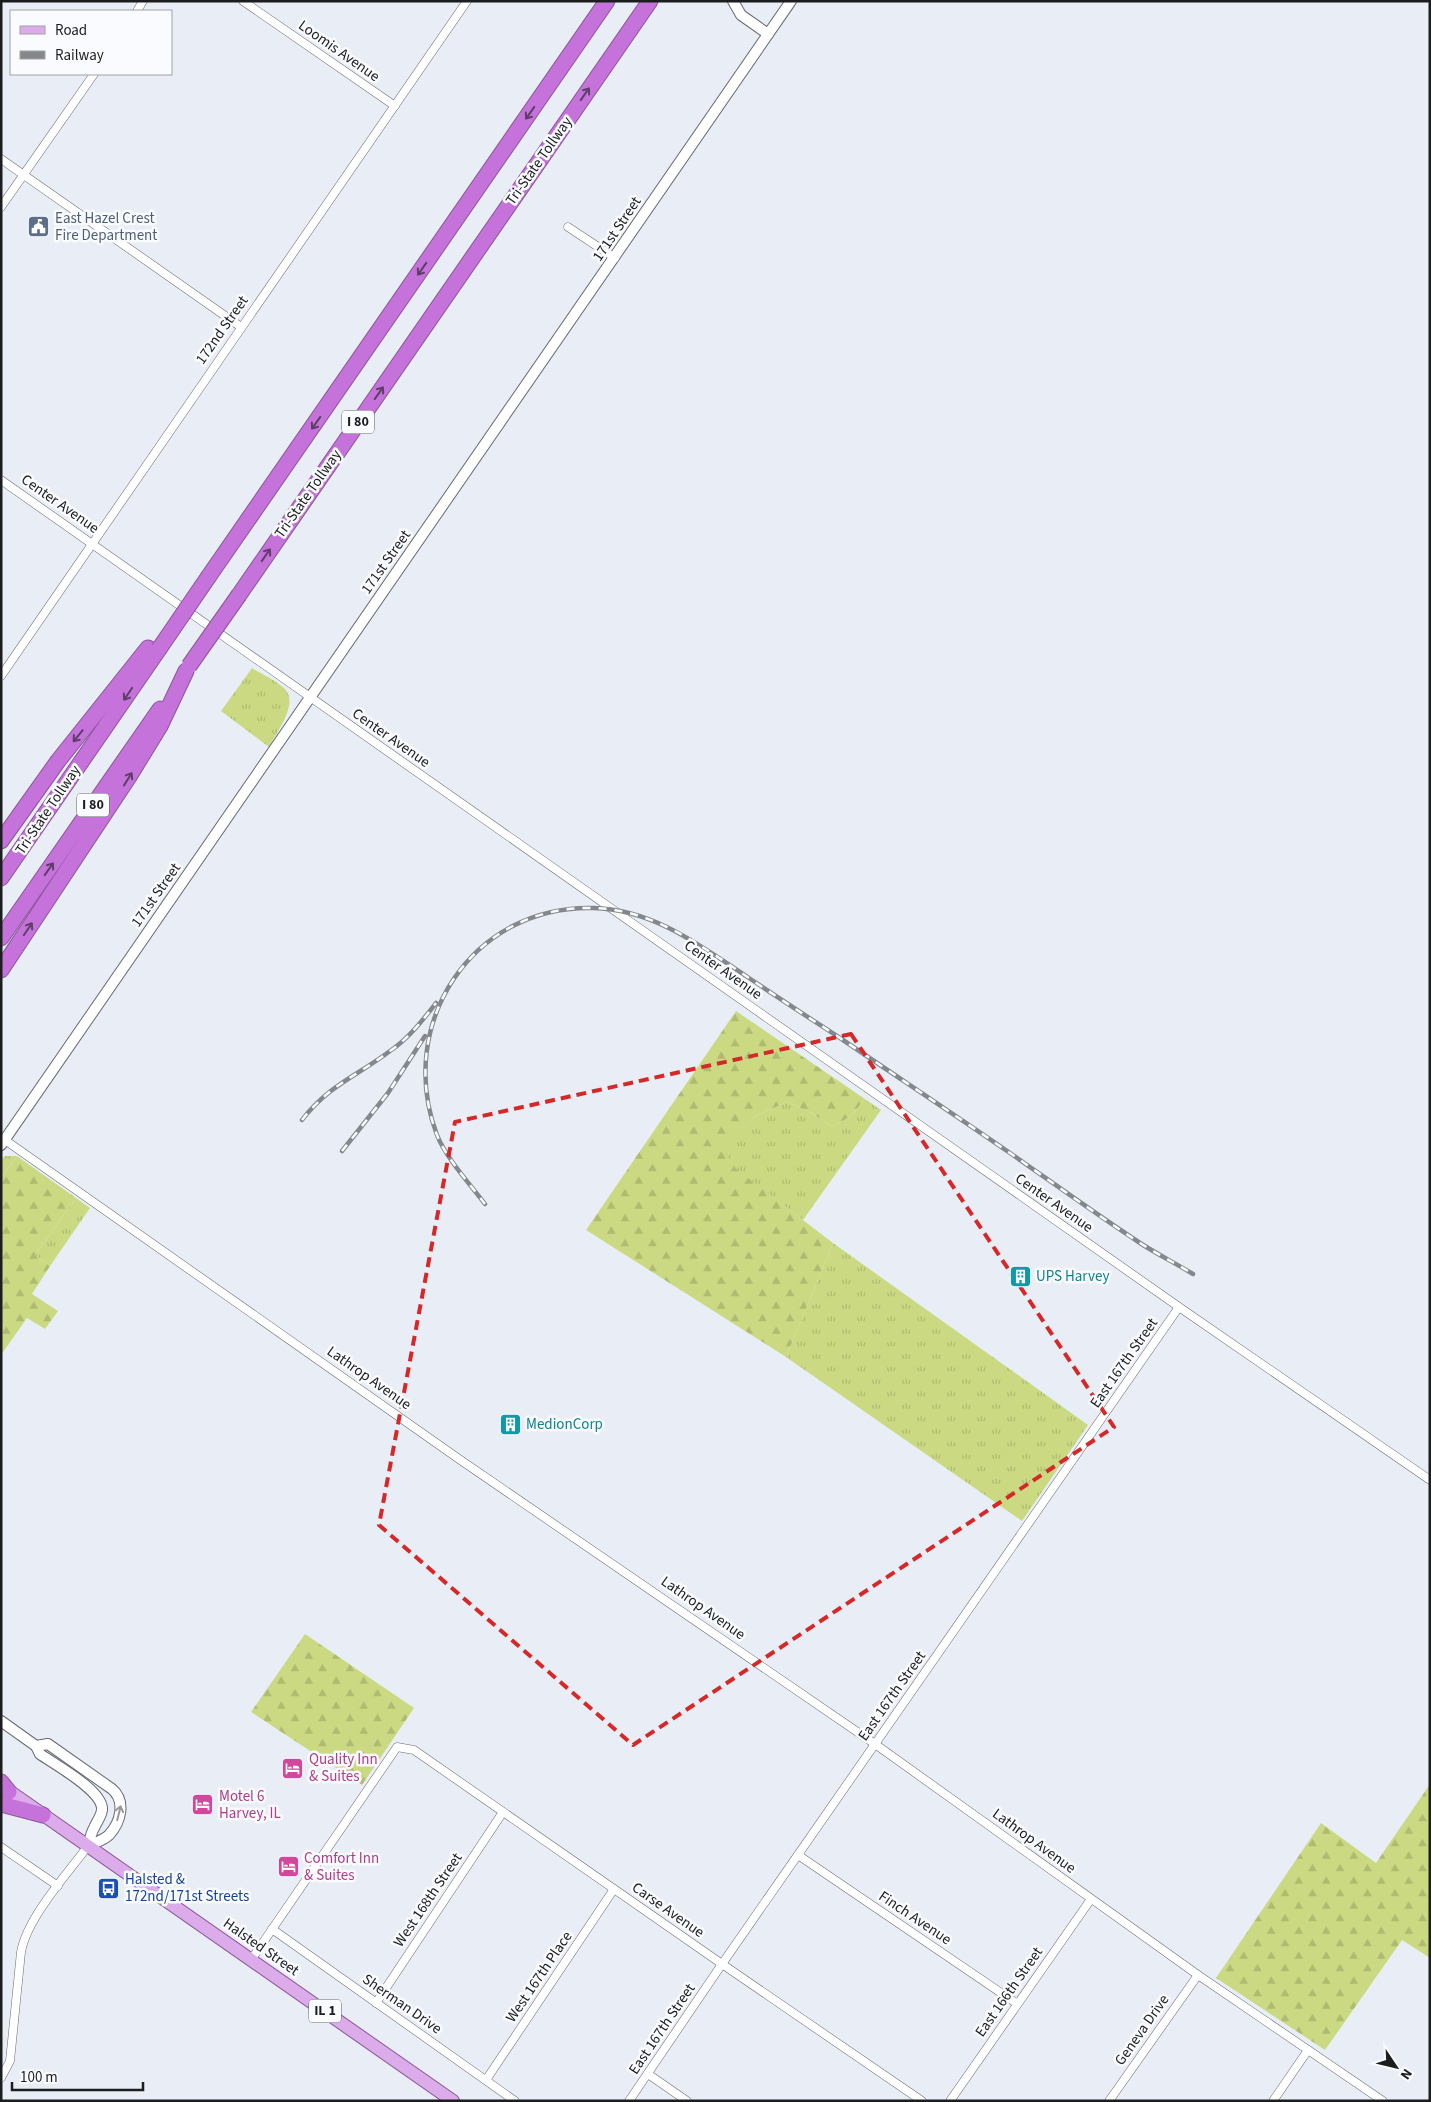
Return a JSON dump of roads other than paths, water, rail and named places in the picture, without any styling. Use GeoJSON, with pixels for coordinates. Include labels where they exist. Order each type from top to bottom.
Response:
{"type":"FeatureCollection","features":[{"type":"Feature","properties":{"kind":"highway","name":"Tri-State Tollway"},"geometry":{"type":"LineString","coordinates":[[1,878],[156,646],[207,580],[607,1]]}},
{"type":"Feature","properties":{"kind":"highway","name":"Tri-State Tollway"},"geometry":{"type":"LineString","coordinates":[[1,938],[650,1]]}},
{"type":"Feature","properties":{"kind":"highway"},"geometry":{"type":"LineString","coordinates":[[1,841],[58,761],[156,646]]}},
{"type":"Feature","properties":{"kind":"highway"},"geometry":{"type":"LineString","coordinates":[[1,970],[130,775],[160,726],[187,669]]}},
{"type":"Feature","properties":{"kind":"highway"},"geometry":{"type":"LineString","coordinates":[[3,1791],[43,1815]]}},
{"type":"Feature","properties":{"kind":"main road","name":"Halsted Street"},"geometry":{"type":"LineString","coordinates":[[43,1815],[453,2101]]}},
{"type":"Feature","properties":{"kind":"street","name":"Loomis Avenue"},"geometry":{"type":"LineString","coordinates":[[243,1],[395,106]]}},
{"type":"Feature","properties":{"kind":"street","name":"172nd Street"},"geometry":{"type":"LineString","coordinates":[[1,676],[467,1]]}},
{"type":"Feature","properties":{"kind":"street"},"geometry":{"type":"LineString","coordinates":[[733,1],[741,15],[768,34]]}},
{"type":"Feature","properties":{"kind":"street","name":"171st Street"},"geometry":{"type":"LineString","coordinates":[[3,1142],[311,699],[791,1]]}},
{"type":"Feature","properties":{"kind":"street"},"geometry":{"type":"LineString","coordinates":[[1,207],[93,75]]}},
{"type":"Feature","properties":{"kind":"street"},"geometry":{"type":"LineString","coordinates":[[1,159],[241,327]]}},
{"type":"Feature","properties":{"kind":"street"},"geometry":{"type":"LineString","coordinates":[[568,227],[615,258]]}},
{"type":"Feature","properties":{"kind":"street","name":"Center Avenue"},"geometry":{"type":"LineString","coordinates":[[1,480],[1179,1307],[1430,1480]]}},
{"type":"Feature","properties":{"kind":"street","name":"Lathrop Avenue"},"geometry":{"type":"LineString","coordinates":[[3,1142],[459,1459],[875,1744],[1198,1975],[1383,2101]]}},
{"type":"Feature","properties":{"kind":"street","name":"East 167th Street"},"geometry":{"type":"LineString","coordinates":[[629,2101],[722,1964],[1179,1307]]}},
{"type":"Feature","properties":{"kind":"street"},"geometry":{"type":"LineString","coordinates":[[1,1720],[36,1746],[40,1754],[91,1789],[102,1802],[100,1817],[94,1827],[88,1846],[32,1924],[22,1945],[10,2062],[1,2078]]}},
{"type":"Feature","properties":{"kind":"street"},"geometry":{"type":"LineString","coordinates":[[36,1746],[48,1744],[112,1789],[119,1798],[120,1812],[114,1827],[108,1836],[88,1846]]}},
{"type":"Feature","properties":{"kind":"street","name":"Carse Avenue"},"geometry":{"type":"LineString","coordinates":[[272,1930],[397,1747],[414,1750],[922,2101]]}},
{"type":"Feature","properties":{"kind":"street","name":"West 168th Street"},"geometry":{"type":"LineString","coordinates":[[376,2003],[503,1812]]}},
{"type":"Feature","properties":{"kind":"street"},"geometry":{"type":"LineString","coordinates":[[1,1847],[58,1886]]}},
{"type":"Feature","properties":{"kind":"street","name":"Finch Avenue"},"geometry":{"type":"LineString","coordinates":[[798,1855],[1016,2004]]}},
{"type":"Feature","properties":{"kind":"street","name":"West 167th Place"},"geometry":{"type":"LineString","coordinates":[[486,2080],[614,1889]]}},
{"type":"Feature","properties":{"kind":"street","name":"East 166th Street"},"geometry":{"type":"LineString","coordinates":[[950,2101],[1091,1899]]}},
{"type":"Feature","properties":{"kind":"street"},"geometry":{"type":"LineString","coordinates":[[251,1960],[272,1930]]}},
{"type":"Feature","properties":{"kind":"street","name":"Sherman Drive"},"geometry":{"type":"LineString","coordinates":[[272,1930],[515,2101]]}},
{"type":"Feature","properties":{"kind":"street","name":"Geneva Drive"},"geometry":{"type":"LineString","coordinates":[[1109,2101],[1198,1975]]}},
{"type":"Feature","properties":{"kind":"street"},"geometry":{"type":"LineString","coordinates":[[1273,2101],[1308,2050]]}},
{"type":"Feature","properties":{"kind":"street"},"geometry":{"type":"LineString","coordinates":[[648,2074],[686,2101]]}},
{"type":"Feature","properties":{"kind":"railway"},"geometry":{"type":"LineString","coordinates":[[485,1204],[452,1162],[437,1135],[427,1093],[427,1052],[436,1014],[454,979],[479,949],[512,927],[550,912],[593,908],[615,910],[656,922],[694,942],[843,1040],[1140,1243],[1193,1274]]}},
{"type":"Feature","properties":{"kind":"railway"},"geometry":{"type":"LineString","coordinates":[[302,1120],[333,1089],[378,1060],[403,1041],[436,1003]]}},
{"type":"Feature","properties":{"kind":"railway"},"geometry":{"type":"LineString","coordinates":[[342,1151],[388,1093],[425,1036]]}},
{"type":"Feature","properties":{"kind":"place","name":"East Hazel Crest Fire Department"},"geometry":{"type":"Point","coordinates":[39,227]}},
{"type":"Feature","properties":{"kind":"place","name":"UPS Harvey"},"geometry":{"type":"Point","coordinates":[1020,1276]}},
{"type":"Feature","properties":{"kind":"place","name":"MedionCorp"},"geometry":{"type":"Point","coordinates":[510,1424]}},
{"type":"Feature","properties":{"kind":"place","name":"Quality Inn & Suites"},"geometry":{"type":"Point","coordinates":[293,1768]}},
{"type":"Feature","properties":{"kind":"place","name":"Motel 6 Harvey, IL"},"geometry":{"type":"Point","coordinates":[203,1805]}},
{"type":"Feature","properties":{"kind":"place","name":"Comfort Inn & Suites"},"geometry":{"type":"Point","coordinates":[288,1867]}},
{"type":"Feature","properties":{"kind":"place","name":"Halsted & 172nd/171st Streets"},"geometry":{"type":"Point","coordinates":[109,1888]}}]}
